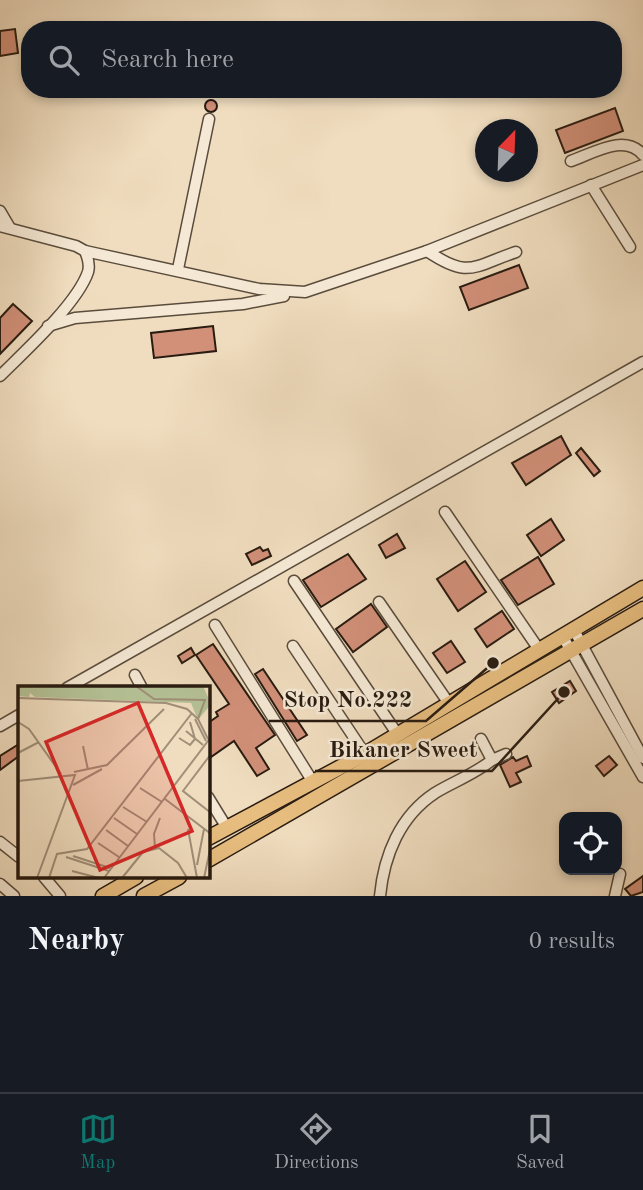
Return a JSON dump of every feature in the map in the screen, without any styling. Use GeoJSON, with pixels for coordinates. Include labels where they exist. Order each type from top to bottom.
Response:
{"type":"FeatureCollection","features":[{"type":"Feature","properties":{"kind":"main road"},"geometry":{"type":"LineString","coordinates":[[210,837],[365,754],[643,588]]}},
{"type":"Feature","properties":{"kind":"main road"},"geometry":{"type":"LineString","coordinates":[[210,859],[643,609]]}},
{"type":"Feature","properties":{"kind":"main road"},"geometry":{"type":"LineString","coordinates":[[103,896],[134,878]]}},
{"type":"Feature","properties":{"kind":"main road"},"geometry":{"type":"LineString","coordinates":[[144,896],[176,878]]}},
{"type":"Feature","properties":{"kind":"street"},"geometry":{"type":"LineString","coordinates":[[178,269],[209,119]]}},
{"type":"Feature","properties":{"kind":"street"},"geometry":{"type":"LineString","coordinates":[[571,161],[623,143],[635,146],[643,156]]}},
{"type":"Feature","properties":{"kind":"street"},"geometry":{"type":"LineString","coordinates":[[48,326],[75,318],[243,304],[317,289],[428,251],[643,165]]}},
{"type":"Feature","properties":{"kind":"street"},"geometry":{"type":"LineString","coordinates":[[591,185],[630,247]]}},
{"type":"Feature","properties":{"kind":"street"},"geometry":{"type":"LineString","coordinates":[[0,211],[5,227],[86,251],[178,269],[259,289],[294,293]]}},
{"type":"Feature","properties":{"kind":"street"},"geometry":{"type":"LineString","coordinates":[[0,376],[48,326],[83,281],[89,271],[86,251]]}},
{"type":"Feature","properties":{"kind":"street"},"geometry":{"type":"LineString","coordinates":[[428,251],[452,268],[463,270],[516,252]]}},
{"type":"Feature","properties":{"kind":"street"},"geometry":{"type":"LineString","coordinates":[[72,686],[643,362]]}},
{"type":"Feature","properties":{"kind":"street"},"geometry":{"type":"LineString","coordinates":[[445,512],[540,651]]}},
{"type":"Feature","properties":{"kind":"street"},"geometry":{"type":"LineString","coordinates":[[295,581],[398,735]]}},
{"type":"Feature","properties":{"kind":"street"},"geometry":{"type":"LineString","coordinates":[[379,602],[450,705]]}},
{"type":"Feature","properties":{"kind":"street"},"geometry":{"type":"LineString","coordinates":[[215,625],[313,782]]}},
{"type":"Feature","properties":{"kind":"street"},"geometry":{"type":"LineString","coordinates":[[568,633],[643,758]]}},
{"type":"Feature","properties":{"kind":"street"},"geometry":{"type":"LineString","coordinates":[[293,646],[365,754]]}},
{"type":"Feature","properties":{"kind":"street"},"geometry":{"type":"LineString","coordinates":[[577,648],[643,778]]}},
{"type":"Feature","properties":{"kind":"street"},"geometry":{"type":"LineString","coordinates":[[135,675],[141,686]]}},
{"type":"Feature","properties":{"kind":"street"},"geometry":{"type":"LineString","coordinates":[[0,726],[18,716]]}},
{"type":"Feature","properties":{"kind":"street"},"geometry":{"type":"LineString","coordinates":[[481,739],[492,760]]}},
{"type":"Feature","properties":{"kind":"street"},"geometry":{"type":"LineString","coordinates":[[380,896],[389,858],[408,816],[435,793],[506,754]]}},
{"type":"Feature","properties":{"kind":"street"},"geometry":{"type":"LineString","coordinates":[[210,800],[227,828]]}},
{"type":"Feature","properties":{"kind":"street"},"geometry":{"type":"LineString","coordinates":[[0,842],[18,856]]}},
{"type":"Feature","properties":{"kind":"street"},"geometry":{"type":"LineString","coordinates":[[615,896],[620,875]]}},
{"type":"Feature","properties":{"kind":"street"},"geometry":{"type":"LineString","coordinates":[[45,878],[60,896]]}},
{"type":"Feature","properties":{"kind":"street"},"geometry":{"type":"LineString","coordinates":[[0,884],[14,896]]}},
{"type":"Feature","properties":{"kind":"building"},"geometry":{"type":"Polygon","coordinates":[[[15,29],[18,53],[0,56],[0,31],[15,29]]]}},
{"type":"Feature","properties":{"kind":"building"},"geometry":{"type":"Polygon","coordinates":[[[206,101],[216,101],[216,111],[206,111],[206,101]]]}},
{"type":"Feature","properties":{"kind":"building"},"geometry":{"type":"Polygon","coordinates":[[[615,108],[623,131],[565,153],[556,130],[615,108]]]}},
{"type":"Feature","properties":{"kind":"building"},"geometry":{"type":"Polygon","coordinates":[[[519,265],[528,288],[469,310],[460,287],[519,265]]]}},
{"type":"Feature","properties":{"kind":"building"},"geometry":{"type":"Polygon","coordinates":[[[13,304],[32,321],[0,354],[0,318],[13,304]]]}},
{"type":"Feature","properties":{"kind":"building"},"geometry":{"type":"Polygon","coordinates":[[[213,326],[216,351],[154,358],[151,333],[213,326]]]}},
{"type":"Feature","properties":{"kind":"building"},"geometry":{"type":"Polygon","coordinates":[[[561,436],[571,455],[526,485],[512,463],[561,436]]]}},
{"type":"Feature","properties":{"kind":"building"},"geometry":{"type":"Polygon","coordinates":[[[581,448],[600,471],[594,476],[576,453],[581,448]]]}},
{"type":"Feature","properties":{"kind":"building"},"geometry":{"type":"Polygon","coordinates":[[[551,519],[564,540],[541,556],[527,535],[551,519]]]}},
{"type":"Feature","properties":{"kind":"building"},"geometry":{"type":"Polygon","coordinates":[[[397,534],[405,548],[386,558],[379,545],[397,534]]]}},
{"type":"Feature","properties":{"kind":"building"},"geometry":{"type":"Polygon","coordinates":[[[260,547],[263,551],[268,549],[271,556],[252,565],[246,554],[260,547]]]}},
{"type":"Feature","properties":{"kind":"building"},"geometry":{"type":"Polygon","coordinates":[[[348,554],[366,579],[321,607],[303,580],[348,554]]]}},
{"type":"Feature","properties":{"kind":"building"},"geometry":{"type":"Polygon","coordinates":[[[538,557],[554,584],[518,605],[501,580],[538,557]]]}},
{"type":"Feature","properties":{"kind":"building"},"geometry":{"type":"Polygon","coordinates":[[[465,561],[486,592],[458,611],[437,579],[465,561]]]}},
{"type":"Feature","properties":{"kind":"building"},"geometry":{"type":"Polygon","coordinates":[[[371,604],[387,627],[353,652],[336,629],[371,604]]]}},
{"type":"Feature","properties":{"kind":"building"},"geometry":{"type":"Polygon","coordinates":[[[502,611],[514,629],[487,647],[475,629],[502,611]]]}},
{"type":"Feature","properties":{"kind":"building"},"geometry":{"type":"Polygon","coordinates":[[[451,641],[465,662],[447,673],[433,653],[451,641]]]}},
{"type":"Feature","properties":{"kind":"building"},"geometry":{"type":"Polygon","coordinates":[[[213,644],[275,735],[256,748],[269,769],[257,776],[234,741],[210,755],[210,722],[218,716],[216,712],[229,704],[196,655],[213,644]]]}},
{"type":"Feature","properties":{"kind":"building"},"geometry":{"type":"Polygon","coordinates":[[[191,648],[195,655],[182,663],[178,656],[191,648]]]}},
{"type":"Feature","properties":{"kind":"building"},"geometry":{"type":"Polygon","coordinates":[[[263,669],[307,735],[297,741],[255,674],[263,669]]]}},
{"type":"Feature","properties":{"kind":"building"},"geometry":{"type":"Polygon","coordinates":[[[570,681],[576,691],[559,703],[552,692],[570,681]]]}},
{"type":"Feature","properties":{"kind":"building"},"geometry":{"type":"Polygon","coordinates":[[[18,745],[18,757],[0,770],[0,756],[18,745]]]}},
{"type":"Feature","properties":{"kind":"building"},"geometry":{"type":"Polygon","coordinates":[[[527,756],[531,766],[516,773],[521,782],[510,787],[500,765],[513,757],[516,761],[527,756]]]}},
{"type":"Feature","properties":{"kind":"building"},"geometry":{"type":"Polygon","coordinates":[[[609,756],[617,765],[604,776],[596,766],[609,756]]]}},
{"type":"Feature","properties":{"kind":"building"},"geometry":{"type":"Polygon","coordinates":[[[643,876],[643,892],[631,896],[625,889],[643,876]]]}},
{"type":"Feature","properties":{"kind":"place","name":"Stop No.222"},"geometry":{"type":"Point","coordinates":[493,663]}},
{"type":"Feature","properties":{"kind":"place","name":"Bikaner Sweet"},"geometry":{"type":"Point","coordinates":[564,692]}}]}
